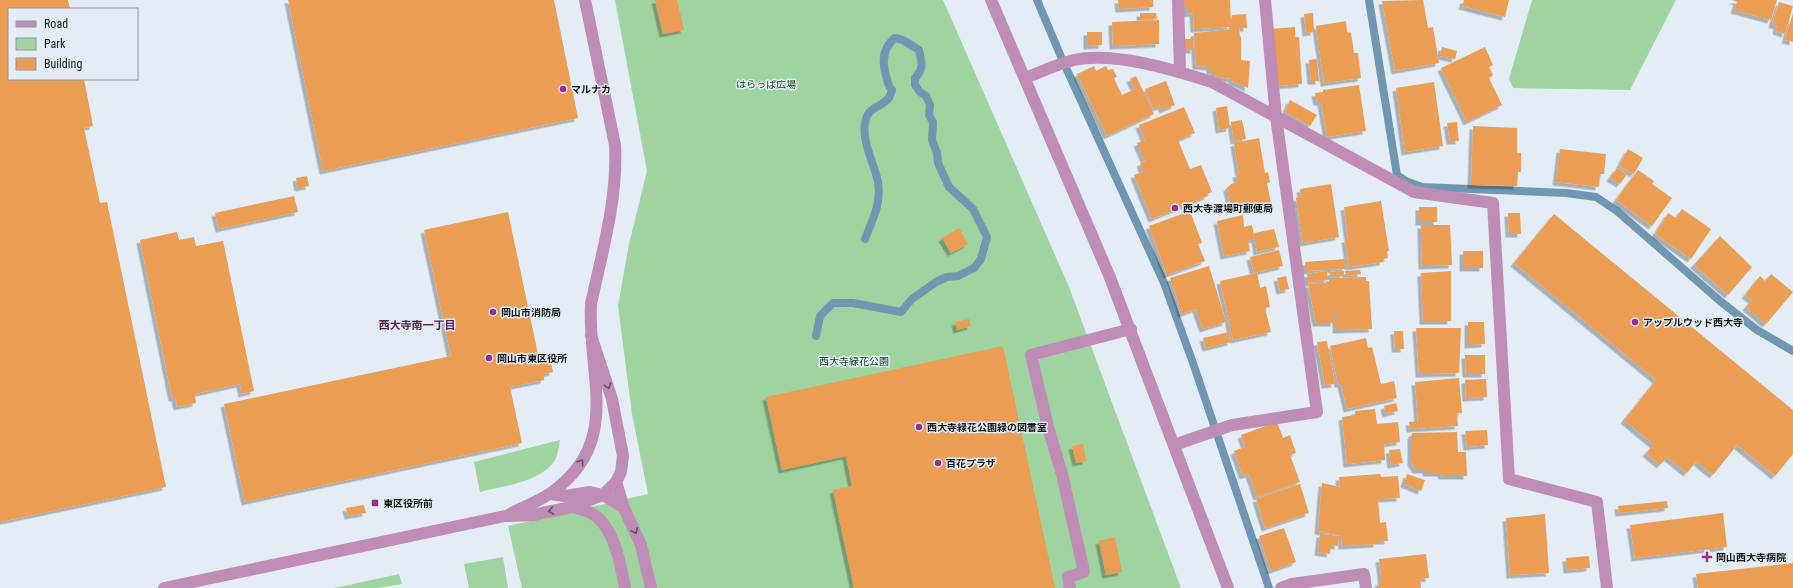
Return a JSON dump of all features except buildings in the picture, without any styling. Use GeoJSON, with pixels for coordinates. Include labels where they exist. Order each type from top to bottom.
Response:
{"type":"FeatureCollection","features":[{"type":"Feature","properties":{"kind":"street"},"geometry":{"type":"LineString","coordinates":[[505,516],[550,494],[566,481],[579,466],[593,440],[596,423],[597,406],[591,304],[614,195],[616,169],[615,145],[585,0]]}},
{"type":"Feature","properties":{"kind":"street"},"geometry":{"type":"LineString","coordinates":[[991,0],[1131,329],[1228,588]]}},
{"type":"Feature","properties":{"kind":"street"},"geometry":{"type":"LineString","coordinates":[[1178,0],[1180,72]]}},
{"type":"Feature","properties":{"kind":"street"},"geometry":{"type":"LineString","coordinates":[[1174,445],[1232,425],[1317,412],[1276,117],[1265,0]]}},
{"type":"Feature","properties":{"kind":"street"},"geometry":{"type":"LineString","coordinates":[[1025,78],[1063,64],[1097,58],[1120,59],[1180,72],[1212,82],[1414,192],[1493,203],[1509,479],[1597,502],[1607,588]]}},
{"type":"Feature","properties":{"kind":"street"},"geometry":{"type":"LineString","coordinates":[[1070,588],[1068,577],[1084,572],[1062,474],[1048,426],[1031,355],[1131,329]]}},
{"type":"Feature","properties":{"kind":"street"},"geometry":{"type":"LineString","coordinates":[[164,588],[505,516],[533,515],[572,507],[603,495],[616,482],[621,472],[623,456],[612,399],[592,335]]}},
{"type":"Feature","properties":{"kind":"street"},"geometry":{"type":"LineString","coordinates":[[616,482],[624,508],[641,545],[651,588]]}},
{"type":"Feature","properties":{"kind":"street"},"geometry":{"type":"LineString","coordinates":[[550,494],[566,496],[590,492],[603,495],[624,508]]}},
{"type":"Feature","properties":{"kind":"street"},"geometry":{"type":"LineString","coordinates":[[572,507],[588,511],[598,518],[609,534],[621,562],[625,588]]}},
{"type":"Feature","properties":{"kind":"street"},"geometry":{"type":"LineString","coordinates":[[1282,588],[1292,584],[1364,574],[1366,588]]}},
{"type":"Feature","properties":{"kind":"green space","name":"西大寺緑花公園"},"geometry":{"type":"Polygon","coordinates":[[[615,0],[943,0],[1069,287],[1181,588],[522,588],[508,526],[648,494],[632,414],[618,306],[629,244],[647,171],[615,0]]]}},
{"type":"Feature","properties":{"kind":"green space"},"geometry":{"type":"Polygon","coordinates":[[[1532,0],[1676,0],[1630,90],[1513,88],[1509,79],[1532,0]]]}},
{"type":"Feature","properties":{"kind":"green space"},"geometry":{"type":"Polygon","coordinates":[[[560,440],[556,458],[542,473],[522,482],[480,492],[474,462],[560,440]]]}},
{"type":"Feature","properties":{"kind":"green space"},"geometry":{"type":"Polygon","coordinates":[[[503,557],[508,588],[469,588],[464,564],[503,557]]]}},
{"type":"Feature","properties":{"kind":"green space"},"geometry":{"type":"Polygon","coordinates":[[[399,574],[402,584],[377,588],[335,588],[399,574]]]}},
{"type":"Feature","properties":{"kind":"waterway"},"geometry":{"type":"LineString","coordinates":[[1037,0],[1062,59],[1164,283],[1193,363],[1269,588]]}},
{"type":"Feature","properties":{"kind":"waterway"},"geometry":{"type":"LineString","coordinates":[[1369,0],[1397,175],[1406,181],[1422,187],[1566,193],[1596,197],[1617,211],[1720,301],[1757,330],[1793,351]]}},
{"type":"Feature","properties":{"kind":"waterway"},"geometry":{"type":"LineString","coordinates":[[816,336],[820,316],[833,303],[853,303],[901,312],[912,299],[936,282],[947,277],[958,276],[974,268],[981,259],[987,237],[973,209],[949,187],[938,163],[937,153],[932,140],[933,122],[929,115],[930,105],[926,96],[920,92],[915,85],[915,78],[920,72],[922,65],[919,50],[903,40],[895,38],[885,51],[884,57],[884,68],[888,85],[892,90],[891,94],[885,102],[872,110],[866,119],[866,143],[878,182],[879,197],[876,211],[865,239]]}},
{"type":"Feature","properties":{"kind":"place","name":"マルナカ"},"geometry":{"type":"Point","coordinates":[563,89]}},
{"type":"Feature","properties":{"kind":"place","name":"西大寺渡場町郵便局"},"geometry":{"type":"Point","coordinates":[1175,208]}},
{"type":"Feature","properties":{"kind":"place","name":"岡山市消防局"},"geometry":{"type":"Point","coordinates":[493,312]}},
{"type":"Feature","properties":{"kind":"place","name":"アップルウッド西大寺"},"geometry":{"type":"Point","coordinates":[1635,322]}},
{"type":"Feature","properties":{"kind":"place","name":"岡山市東区役所"},"geometry":{"type":"Point","coordinates":[489,358]}},
{"type":"Feature","properties":{"kind":"place","name":"西大寺緑花公園緑の図書室"},"geometry":{"type":"Point","coordinates":[919,427]}},
{"type":"Feature","properties":{"kind":"place","name":"百花プラザ"},"geometry":{"type":"Point","coordinates":[938,463]}},
{"type":"Feature","properties":{"kind":"place","name":"東区役所前"},"geometry":{"type":"Point","coordinates":[375,503]}},
{"type":"Feature","properties":{"kind":"place","name":"岡山西大寺病院"},"geometry":{"type":"Point","coordinates":[1707,557]}},
{"type":"Feature","properties":{"kind":"district","name":"西大寺南一丁目"},"geometry":{"type":"Point","coordinates":[417,325]}},
{"type":"Feature","properties":{"kind":"park label","name":"はらっぱ広場"},"geometry":{"type":"Point","coordinates":[766,84]}}]}
